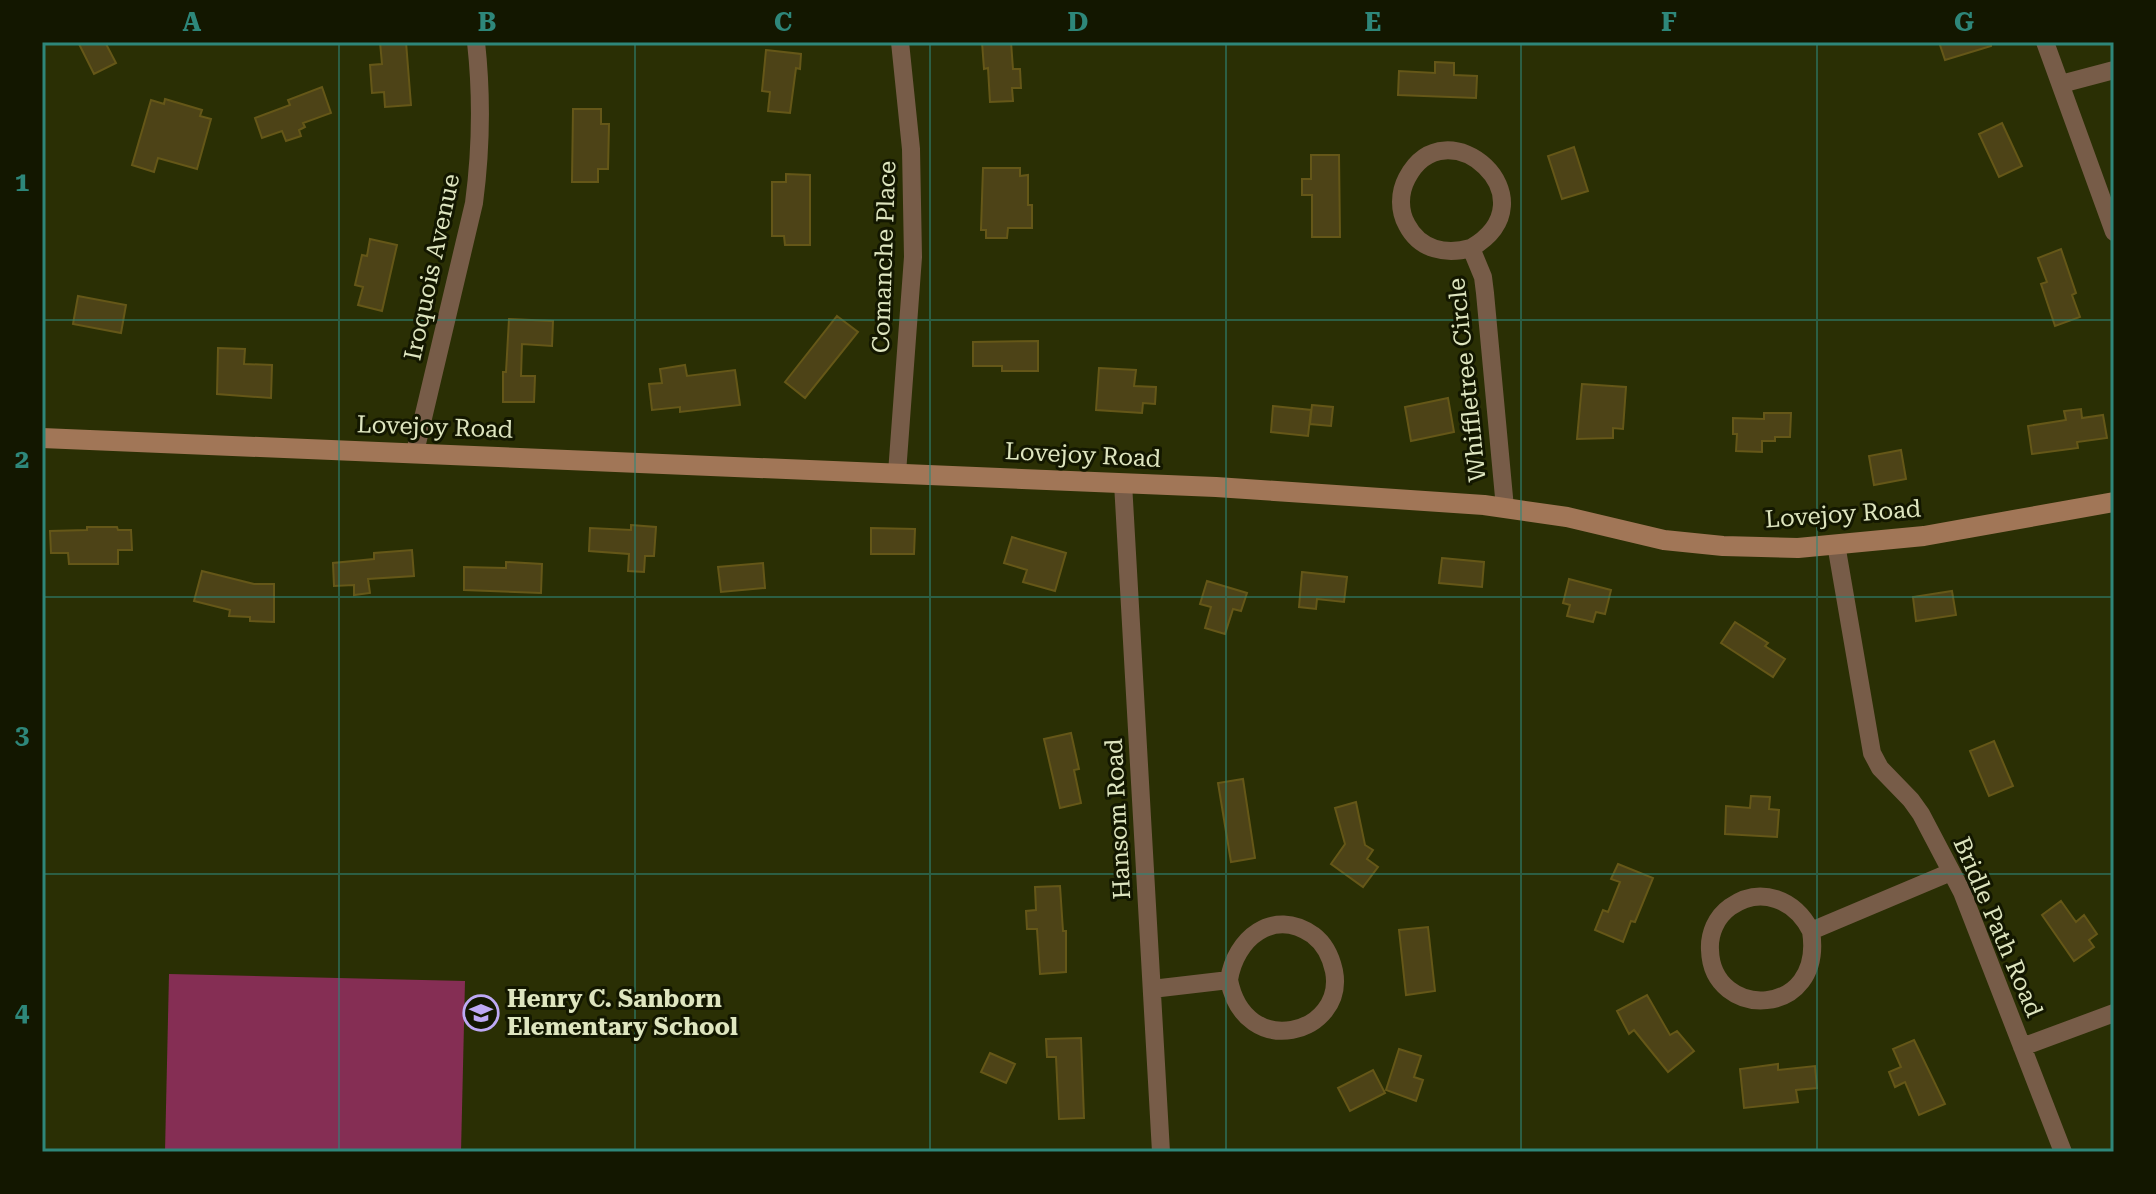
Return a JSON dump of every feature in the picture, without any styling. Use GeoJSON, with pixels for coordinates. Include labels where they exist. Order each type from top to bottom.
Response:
{"type":"FeatureCollection","features":[{"type":"Feature","properties":{"kind":"main road","name":"Lovejoy Road"},"geometry":{"type":"LineString","coordinates":[[42,438],[1123,483],[1505,508],[1567,517],[1664,540],[1723,546],[1798,548],[1924,536],[2114,502]]}},
{"type":"Feature","properties":{"kind":"street","name":"Iroquois Avenue"},"geometry":{"type":"LineString","coordinates":[[415,452],[474,203],[479,163],[476,42]]}},
{"type":"Feature","properties":{"kind":"street","name":"Comanche Place"},"geometry":{"type":"LineString","coordinates":[[897,473],[913,257],[911,149],[900,42]]}},
{"type":"Feature","properties":{"kind":"street"},"geometry":{"type":"LineString","coordinates":[[2045,42],[2114,232]]}},
{"type":"Feature","properties":{"kind":"street"},"geometry":{"type":"LineString","coordinates":[[2061,84],[2114,70]]}},
{"type":"Feature","properties":{"kind":"street","name":"Whiffletree Circle"},"geometry":{"type":"LineString","coordinates":[[1450,151],[1461,152],[1482,161],[1497,180],[1501,202],[1496,224],[1481,242],[1471,248],[1451,252],[1431,248],[1414,236],[1404,219],[1402,188],[1412,170],[1427,157],[1450,151]]}},
{"type":"Feature","properties":{"kind":"street","name":"Whiffletree Circle"},"geometry":{"type":"LineString","coordinates":[[1471,248],[1483,277],[1505,508]]}},
{"type":"Feature","properties":{"kind":"street","name":"Hansom Road"},"geometry":{"type":"LineString","coordinates":[[1123,483],[1161,1152]]}},
{"type":"Feature","properties":{"kind":"street","name":"Bridle Path Road"},"geometry":{"type":"LineString","coordinates":[[1836,544],[1872,753],[1895,786],[1911,800],[1962,892],[2063,1152]]}},
{"type":"Feature","properties":{"kind":"street"},"geometry":{"type":"LineString","coordinates":[[1811,931],[1951,872]]}},
{"type":"Feature","properties":{"kind":"street"},"geometry":{"type":"LineString","coordinates":[[1757,896],[1782,901],[1803,916],[1811,931],[1814,948],[1812,965],[1797,986],[1775,999],[1758,1001],[1742,997],[1727,988],[1716,975],[1710,958],[1710,941],[1715,924],[1726,910],[1740,901],[1757,896]]}},
{"type":"Feature","properties":{"kind":"street"},"geometry":{"type":"LineString","coordinates":[[1281,925],[1312,935],[1324,946],[1336,979],[1332,997],[1323,1013],[1309,1025],[1292,1031],[1274,1031],[1256,1025],[1242,1014],[1233,998],[1229,980],[1239,948],[1250,936],[1265,928],[1281,925]]}},
{"type":"Feature","properties":{"kind":"street"},"geometry":{"type":"LineString","coordinates":[[1152,989],[1229,980]]}},
{"type":"Feature","properties":{"kind":"street"},"geometry":{"type":"LineString","coordinates":[[2022,1047],[2114,1013]]}},
{"type":"Feature","properties":{"kind":"shaded area"},"geometry":{"type":"Polygon","coordinates":[[[169,974],[465,981],[461,1152],[165,1152],[169,974]]]}},
{"type":"Feature","properties":{"kind":"building"},"geometry":{"type":"Polygon","coordinates":[[[78,42],[105,42],[116,63],[94,74],[78,42]]]}},
{"type":"Feature","properties":{"kind":"building"},"geometry":{"type":"Polygon","coordinates":[[[380,42],[406,42],[411,105],[385,107],[384,92],[372,93],[370,65],[382,64],[380,42]]]}},
{"type":"Feature","properties":{"kind":"building"},"geometry":{"type":"Polygon","coordinates":[[[982,42],[1011,42],[1013,69],[1020,69],[1021,88],[1012,88],[1013,101],[990,102],[988,68],[984,69],[982,42]]]}},
{"type":"Feature","properties":{"kind":"building"},"geometry":{"type":"Polygon","coordinates":[[[1939,42],[1991,42],[1991,46],[1945,60],[1939,42]]]}},
{"type":"Feature","properties":{"kind":"building"},"geometry":{"type":"Polygon","coordinates":[[[766,50],[801,54],[790,113],[768,111],[770,92],[762,91],[766,50]]]}},
{"type":"Feature","properties":{"kind":"building"},"geometry":{"type":"Polygon","coordinates":[[[1435,62],[1454,63],[1454,75],[1477,76],[1476,98],[1398,95],[1399,71],[1435,73],[1435,62]]]}},
{"type":"Feature","properties":{"kind":"building"},"geometry":{"type":"Polygon","coordinates":[[[322,87],[331,113],[303,123],[305,127],[299,130],[301,136],[286,141],[282,131],[262,138],[255,118],[290,105],[288,100],[322,87]]]}},
{"type":"Feature","properties":{"kind":"building"},"geometry":{"type":"Polygon","coordinates":[[[165,99],[202,110],[200,116],[211,119],[197,169],[158,158],[154,172],[132,165],[151,100],[164,104],[165,99]]]}},
{"type":"Feature","properties":{"kind":"building"},"geometry":{"type":"Polygon","coordinates":[[[573,109],[601,109],[601,124],[609,124],[608,169],[598,169],[598,182],[572,182],[573,109]]]}},
{"type":"Feature","properties":{"kind":"building"},"geometry":{"type":"Polygon","coordinates":[[[2002,123],[2022,166],[1999,177],[1979,134],[2002,123]]]}},
{"type":"Feature","properties":{"kind":"building"},"geometry":{"type":"Polygon","coordinates":[[[1574,147],[1588,191],[1562,199],[1548,156],[1574,147]]]}},
{"type":"Feature","properties":{"kind":"building"},"geometry":{"type":"Polygon","coordinates":[[[1311,155],[1339,155],[1340,237],[1312,237],[1312,195],[1302,195],[1302,179],[1311,179],[1311,155]]]}},
{"type":"Feature","properties":{"kind":"building"},"geometry":{"type":"Polygon","coordinates":[[[983,168],[1020,168],[1020,176],[1028,175],[1032,228],[1008,228],[1007,238],[986,238],[986,230],[981,230],[983,168]]]}},
{"type":"Feature","properties":{"kind":"building"},"geometry":{"type":"Polygon","coordinates":[[[786,174],[810,175],[810,245],[785,245],[784,236],[772,236],[772,182],[786,182],[786,174]]]}},
{"type":"Feature","properties":{"kind":"building"},"geometry":{"type":"Polygon","coordinates":[[[370,239],[397,245],[382,311],[358,305],[363,287],[355,285],[362,255],[367,256],[370,239]]]}},
{"type":"Feature","properties":{"kind":"building"},"geometry":{"type":"Polygon","coordinates":[[[2061,249],[2076,293],[2072,295],[2080,317],[2055,326],[2041,284],[2047,282],[2038,258],[2061,249]]]}},
{"type":"Feature","properties":{"kind":"building"},"geometry":{"type":"Polygon","coordinates":[[[78,296],[126,305],[121,333],[73,324],[78,296]]]}},
{"type":"Feature","properties":{"kind":"building"},"geometry":{"type":"Polygon","coordinates":[[[837,316],[858,332],[805,398],[785,382],[837,316]]]}},
{"type":"Feature","properties":{"kind":"building"},"geometry":{"type":"Polygon","coordinates":[[[509,319],[553,321],[552,346],[522,344],[521,376],[535,376],[534,402],[503,402],[509,319]]]}},
{"type":"Feature","properties":{"kind":"building"},"geometry":{"type":"Polygon","coordinates":[[[1038,341],[1038,371],[1002,371],[1002,366],[973,366],[973,342],[1038,341]]]}},
{"type":"Feature","properties":{"kind":"building"},"geometry":{"type":"Polygon","coordinates":[[[218,348],[245,349],[244,364],[272,365],[271,398],[217,394],[218,348]]]}},
{"type":"Feature","properties":{"kind":"building"},"geometry":{"type":"Polygon","coordinates":[[[685,365],[687,376],[735,370],[740,405],[680,412],[680,407],[652,410],[649,384],[662,383],[660,369],[685,365]]]}},
{"type":"Feature","properties":{"kind":"building"},"geometry":{"type":"Polygon","coordinates":[[[1099,368],[1136,370],[1134,386],[1156,387],[1155,404],[1143,403],[1142,413],[1096,410],[1099,368]]]}},
{"type":"Feature","properties":{"kind":"building"},"geometry":{"type":"Polygon","coordinates":[[[1582,384],[1626,387],[1623,429],[1613,428],[1613,438],[1577,439],[1582,384]]]}},
{"type":"Feature","properties":{"kind":"building"},"geometry":{"type":"Polygon","coordinates":[[[1448,398],[1454,432],[1411,441],[1405,407],[1448,398]]]}},
{"type":"Feature","properties":{"kind":"building"},"geometry":{"type":"Polygon","coordinates":[[[1312,405],[1333,407],[1331,426],[1310,424],[1312,405]]]}},
{"type":"Feature","properties":{"kind":"building"},"geometry":{"type":"Polygon","coordinates":[[[1273,406],[1311,410],[1308,436],[1271,432],[1273,406]]]}},
{"type":"Feature","properties":{"kind":"building"},"geometry":{"type":"Polygon","coordinates":[[[2081,409],[2082,418],[2103,415],[2107,438],[2077,442],[2078,448],[2032,454],[2028,426],[2066,420],[2064,411],[2081,409]]]}},
{"type":"Feature","properties":{"kind":"building"},"geometry":{"type":"Polygon","coordinates":[[[1764,413],[1791,413],[1790,437],[1762,441],[1762,452],[1736,451],[1737,434],[1733,434],[1733,418],[1764,419],[1764,413]]]}},
{"type":"Feature","properties":{"kind":"building"},"geometry":{"type":"Polygon","coordinates":[[[1901,450],[1906,479],[1874,485],[1869,456],[1901,450]]]}},
{"type":"Feature","properties":{"kind":"building"},"geometry":{"type":"Polygon","coordinates":[[[631,525],[656,527],[654,556],[645,556],[644,572],[628,571],[629,554],[589,551],[590,528],[631,530],[631,525]]]}},
{"type":"Feature","properties":{"kind":"building"},"geometry":{"type":"Polygon","coordinates":[[[87,527],[131,530],[132,550],[118,550],[118,564],[69,564],[68,553],[51,553],[50,531],[87,530],[87,527]]]}},
{"type":"Feature","properties":{"kind":"building"},"geometry":{"type":"Polygon","coordinates":[[[871,528],[915,529],[914,554],[871,554],[871,528]]]}},
{"type":"Feature","properties":{"kind":"building"},"geometry":{"type":"Polygon","coordinates":[[[1012,537],[1066,553],[1055,591],[1023,582],[1027,570],[1004,563],[1012,537]]]}},
{"type":"Feature","properties":{"kind":"building"},"geometry":{"type":"Polygon","coordinates":[[[412,550],[414,576],[368,579],[370,593],[354,595],[354,585],[334,586],[333,563],[374,559],[374,553],[412,550]]]}},
{"type":"Feature","properties":{"kind":"building"},"geometry":{"type":"Polygon","coordinates":[[[1442,558],[1484,562],[1482,587],[1439,583],[1442,558]]]}},
{"type":"Feature","properties":{"kind":"building"},"geometry":{"type":"Polygon","coordinates":[[[506,562],[542,564],[541,593],[464,590],[464,567],[506,568],[506,562]]]}},
{"type":"Feature","properties":{"kind":"building"},"geometry":{"type":"Polygon","coordinates":[[[763,563],[765,588],[721,592],[718,567],[763,563]]]}},
{"type":"Feature","properties":{"kind":"building"},"geometry":{"type":"Polygon","coordinates":[[[202,571],[254,584],[274,584],[274,622],[229,616],[230,610],[194,601],[202,571]]]}},
{"type":"Feature","properties":{"kind":"building"},"geometry":{"type":"Polygon","coordinates":[[[1302,572],[1347,577],[1344,602],[1317,599],[1316,609],[1299,607],[1302,572]]]}},
{"type":"Feature","properties":{"kind":"building"},"geometry":{"type":"Polygon","coordinates":[[[1569,579],[1611,590],[1605,614],[1596,612],[1593,622],[1567,616],[1570,605],[1563,603],[1569,579]]]}},
{"type":"Feature","properties":{"kind":"building"},"geometry":{"type":"Polygon","coordinates":[[[1207,581],[1247,593],[1241,611],[1233,609],[1225,634],[1205,628],[1211,607],[1200,604],[1207,581]]]}},
{"type":"Feature","properties":{"kind":"building"},"geometry":{"type":"Polygon","coordinates":[[[1952,591],[1956,615],[1916,621],[1913,597],[1952,591]]]}},
{"type":"Feature","properties":{"kind":"building"},"geometry":{"type":"Polygon","coordinates":[[[1735,622],[1768,643],[1765,646],[1785,659],[1773,677],[1721,643],[1735,622]]]}},
{"type":"Feature","properties":{"kind":"building"},"geometry":{"type":"Polygon","coordinates":[[[1071,733],[1079,769],[1074,770],[1081,803],[1060,808],[1044,739],[1071,733]]]}},
{"type":"Feature","properties":{"kind":"building"},"geometry":{"type":"Polygon","coordinates":[[[1994,741],[2013,786],[1989,796],[1970,751],[1994,741]]]}},
{"type":"Feature","properties":{"kind":"building"},"geometry":{"type":"Polygon","coordinates":[[[1243,779],[1255,858],[1231,862],[1218,783],[1243,779]]]}},
{"type":"Feature","properties":{"kind":"building"},"geometry":{"type":"Polygon","coordinates":[[[1751,796],[1770,797],[1769,809],[1779,810],[1777,837],[1725,834],[1726,806],[1750,808],[1751,796]]]}},
{"type":"Feature","properties":{"kind":"building"},"geometry":{"type":"Polygon","coordinates":[[[1356,802],[1365,845],[1373,850],[1367,859],[1378,867],[1363,887],[1331,864],[1345,844],[1335,808],[1356,802]]]}},
{"type":"Feature","properties":{"kind":"building"},"geometry":{"type":"Polygon","coordinates":[[[1618,864],[1653,878],[1623,942],[1595,930],[1603,910],[1608,912],[1620,882],[1611,879],[1618,864]]]}},
{"type":"Feature","properties":{"kind":"building"},"geometry":{"type":"Polygon","coordinates":[[[1060,886],[1063,931],[1066,931],[1066,972],[1040,974],[1037,929],[1027,929],[1026,911],[1036,910],[1035,887],[1060,886]]]}},
{"type":"Feature","properties":{"kind":"building"},"geometry":{"type":"Polygon","coordinates":[[[2061,901],[2076,922],[2084,915],[2097,934],[2089,940],[2094,947],[2074,961],[2042,915],[2061,901]]]}},
{"type":"Feature","properties":{"kind":"building"},"geometry":{"type":"Polygon","coordinates":[[[1428,927],[1435,991],[1406,995],[1399,930],[1428,927]]]}},
{"type":"Feature","properties":{"kind":"building"},"geometry":{"type":"Polygon","coordinates":[[[1647,995],[1670,1035],[1677,1031],[1694,1051],[1668,1072],[1634,1030],[1629,1034],[1617,1011],[1647,995]]]}},
{"type":"Feature","properties":{"kind":"building"},"geometry":{"type":"Polygon","coordinates":[[[1081,1038],[1084,1118],[1059,1119],[1056,1057],[1047,1057],[1046,1039],[1081,1038]]]}},
{"type":"Feature","properties":{"kind":"building"},"geometry":{"type":"Polygon","coordinates":[[[1914,1040],[1945,1104],[1919,1115],[1905,1082],[1895,1087],[1889,1072],[1901,1067],[1893,1049],[1914,1040]]]}},
{"type":"Feature","properties":{"kind":"building"},"geometry":{"type":"Polygon","coordinates":[[[1399,1049],[1421,1056],[1414,1077],[1423,1080],[1416,1101],[1386,1090],[1399,1049]]]}},
{"type":"Feature","properties":{"kind":"building"},"geometry":{"type":"Polygon","coordinates":[[[990,1053],[1015,1064],[1006,1083],[981,1072],[990,1053]]]}},
{"type":"Feature","properties":{"kind":"building"},"geometry":{"type":"Polygon","coordinates":[[[1778,1064],[1778,1070],[1815,1066],[1817,1088],[1796,1090],[1798,1102],[1744,1108],[1740,1069],[1778,1064]]]}},
{"type":"Feature","properties":{"kind":"building"},"geometry":{"type":"Polygon","coordinates":[[[1373,1070],[1385,1093],[1350,1111],[1338,1088],[1373,1070]]]}},
{"type":"Feature","properties":{"kind":"place","name":"Henry C. Sanborn Elementary School"},"geometry":{"type":"Point","coordinates":[481,1013]}}]}
